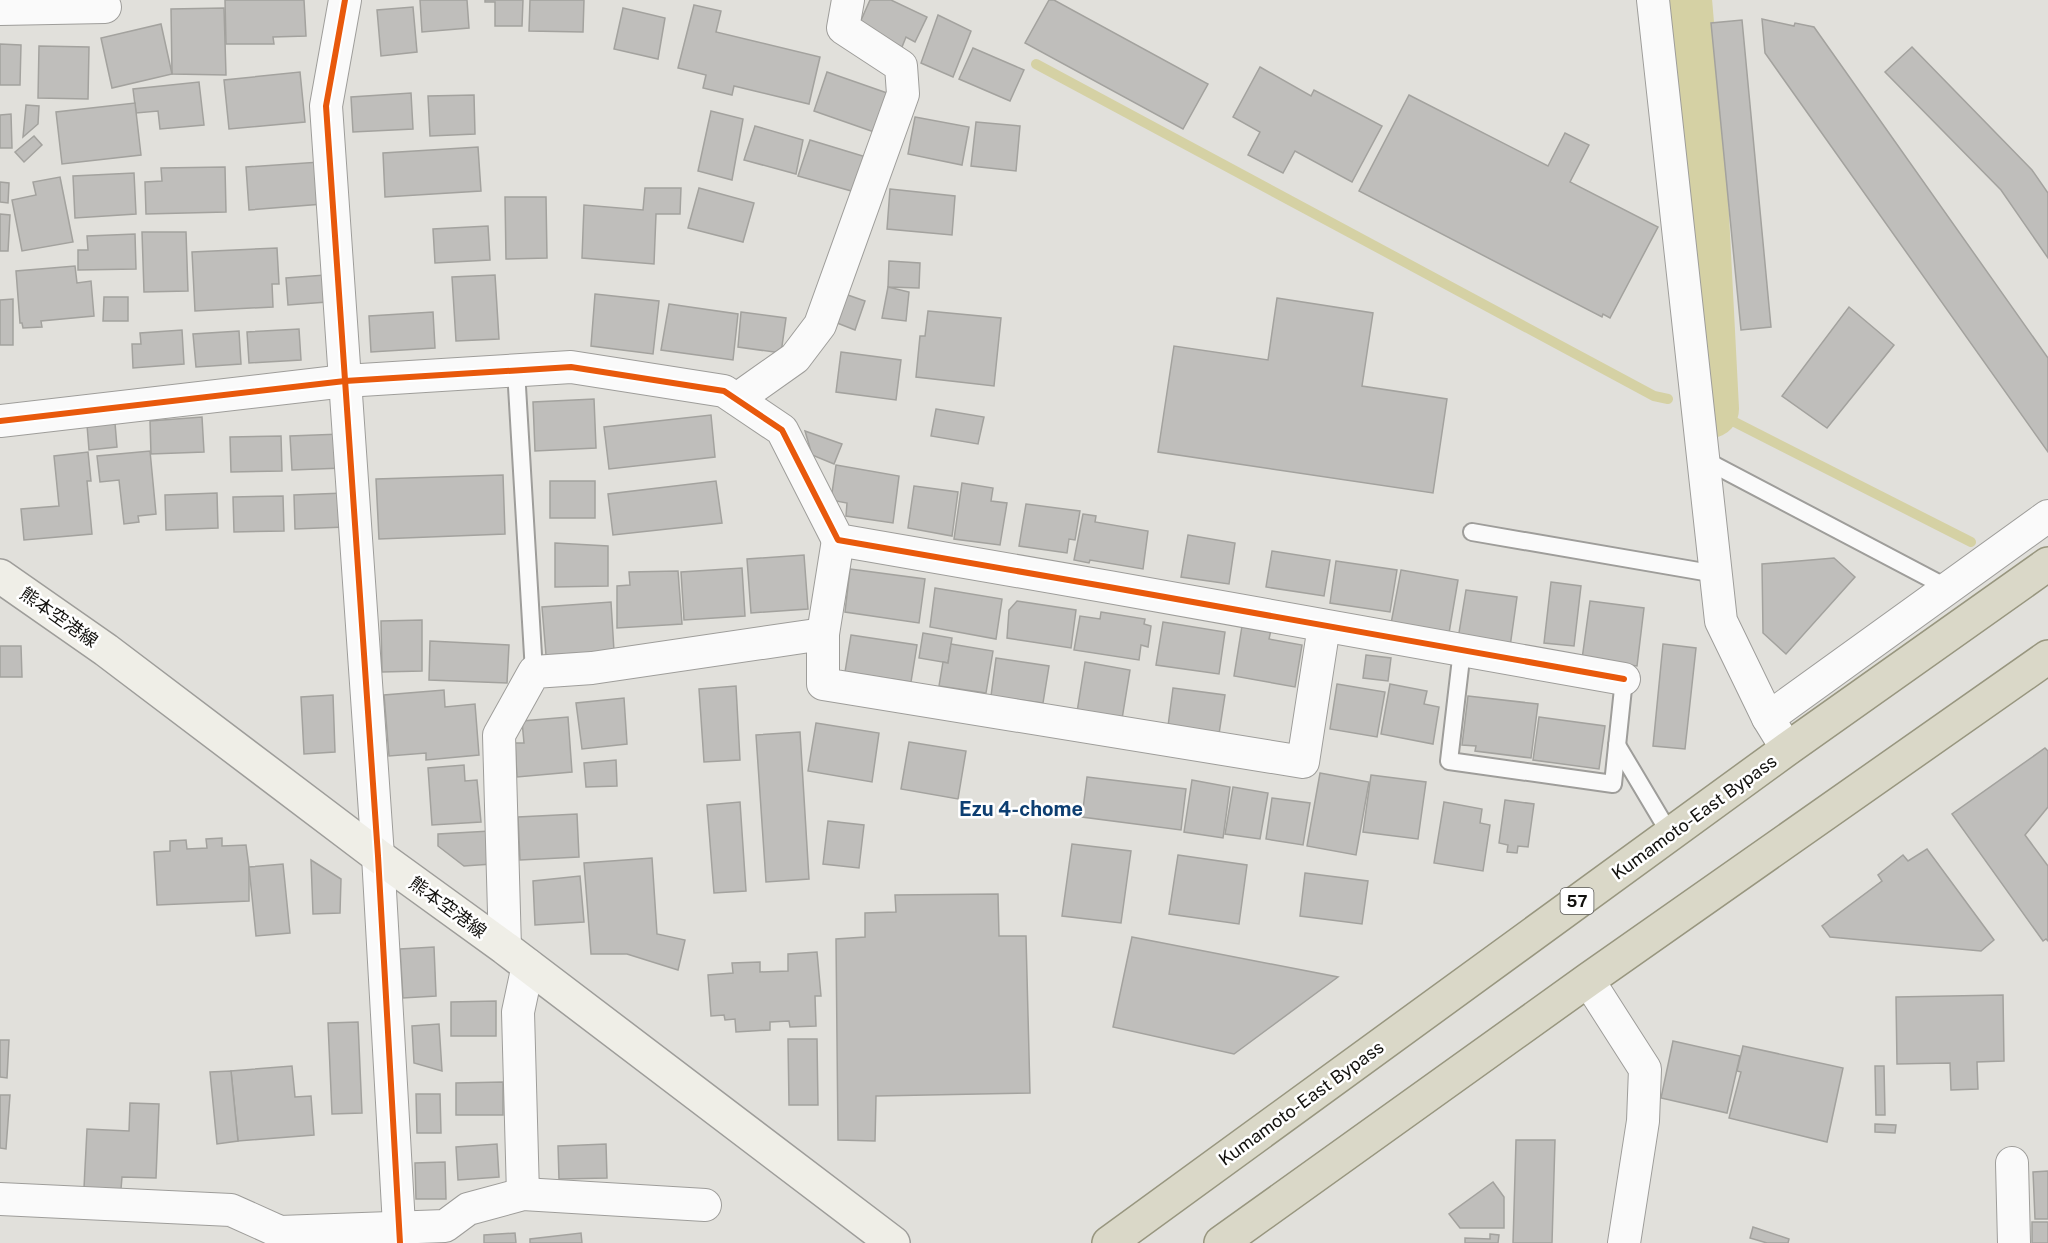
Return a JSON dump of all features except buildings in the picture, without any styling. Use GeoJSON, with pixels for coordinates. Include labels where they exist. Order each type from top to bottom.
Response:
{"type":"FeatureCollection","features":[{"type":"Feature","properties":{"kind":"highway","name":"Kumamoto-East Bypass"},"geometry":{"type":"LineString","coordinates":[[1109,1243],[1787,749],[2048,564]]}},
{"type":"Feature","properties":{"kind":"highway"},"geometry":{"type":"LineString","coordinates":[[1221,1243],[1588,980],[2048,657]]}},
{"type":"Feature","properties":{"kind":"main road","name":"熊本空港線"},"geometry":{"type":"LineString","coordinates":[[0,576],[106,650],[378,856],[517,956],[893,1243]]}},
{"type":"Feature","properties":{"kind":"street"},"geometry":{"type":"LineString","coordinates":[[345,0],[326,106],[378,856],[400,1235]]}},
{"type":"Feature","properties":{"kind":"street"},"geometry":{"type":"LineString","coordinates":[[737,399],[795,358],[820,325],[903,94],[901,66],[843,28],[848,0]]}},
{"type":"Feature","properties":{"kind":"street"},"geometry":{"type":"LineString","coordinates":[[1653,0],[1721,621],[1768,718],[1787,749]]}},
{"type":"Feature","properties":{"kind":"street"},"geometry":{"type":"LineString","coordinates":[[0,9],[111,2]]}},
{"type":"Feature","properties":{"kind":"street"},"geometry":{"type":"LineString","coordinates":[[0,421],[345,381],[571,367],[724,391],[782,430],[838,540],[823,634],[823,684],[1303,762],[1324,626]]}},
{"type":"Feature","properties":{"kind":"street"},"geometry":{"type":"LineString","coordinates":[[1768,718],[2048,516]]}},
{"type":"Feature","properties":{"kind":"street"},"geometry":{"type":"LineString","coordinates":[[838,540],[1624,679]]}},
{"type":"Feature","properties":{"kind":"street"},"geometry":{"type":"LineString","coordinates":[[523,1194],[517,956],[500,735],[534,672],[592,668],[823,634]]}},
{"type":"Feature","properties":{"kind":"street"},"geometry":{"type":"LineString","coordinates":[[1588,980],[1645,1069],[1643,1121],[1624,1243]]}},
{"type":"Feature","properties":{"kind":"street"},"geometry":{"type":"LineString","coordinates":[[2012,1163],[2014,1243]]}},
{"type":"Feature","properties":{"kind":"street"},"geometry":{"type":"LineString","coordinates":[[0,1199],[231,1210],[280,1232],[400,1235],[445,1226],[468,1209],[523,1194],[705,1205]]}},
{"type":"Feature","properties":{"kind":"lane"},"geometry":{"type":"LineString","coordinates":[[516,370],[534,672]]}},
{"type":"Feature","properties":{"kind":"lane"},"geometry":{"type":"LineString","coordinates":[[1703,459],[1948,588]]}},
{"type":"Feature","properties":{"kind":"lane"},"geometry":{"type":"LineString","coordinates":[[1472,532],[1716,574]]}},
{"type":"Feature","properties":{"kind":"lane"},"geometry":{"type":"LineString","coordinates":[[1462,650],[1449,761],[1613,784],[1624,679]]}},
{"type":"Feature","properties":{"kind":"lane"},"geometry":{"type":"LineString","coordinates":[[1617,745],[1670,834]]}},
{"type":"Feature","properties":{"kind":"waterway"},"geometry":{"type":"LineString","coordinates":[[1683,0],[1698,176],[1710,409]]}},
{"type":"Feature","properties":{"kind":"waterway"},"geometry":{"type":"LineString","coordinates":[[1036,64],[1654,396],[1668,399]]}},
{"type":"Feature","properties":{"kind":"waterway"},"geometry":{"type":"LineString","coordinates":[[1707,408],[1971,542]]}},
{"type":"Feature","properties":{"kind":"cycle path"},"geometry":{"type":"LineString","coordinates":[[345,0],[326,106],[378,856],[400,1243]]}},
{"type":"Feature","properties":{"kind":"cycle path"},"geometry":{"type":"LineString","coordinates":[[0,421],[345,381],[571,367],[724,391],[782,430],[838,540],[1624,679]]}},
{"type":"Feature","properties":{"kind":"district","name":"Ezu 4-chome"},"geometry":{"type":"Point","coordinates":[1021,809]}}]}
